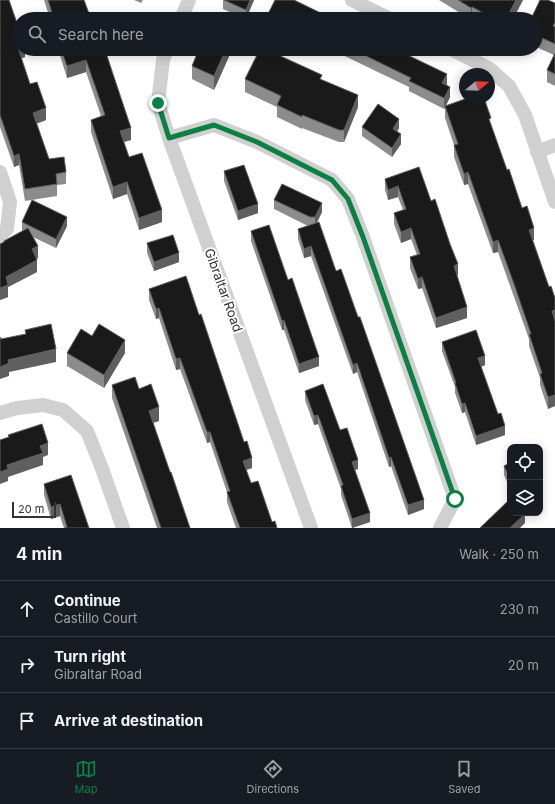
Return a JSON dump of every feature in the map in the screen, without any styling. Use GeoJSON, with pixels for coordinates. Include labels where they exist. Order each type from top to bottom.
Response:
{"type":"FeatureCollection","features":[{"type":"Feature","properties":{"kind":"street"},"geometry":{"type":"LineString","coordinates":[[184,12],[189,0]]}},
{"type":"Feature","properties":{"kind":"street"},"geometry":{"type":"LineString","coordinates":[[352,0],[376,12]]}},
{"type":"Feature","properties":{"kind":"street","name":"Gibraltar Road"},"geometry":{"type":"LineString","coordinates":[[164,56],[158,103],[169,138],[311,528]]}},
{"type":"Feature","properties":{"kind":"street"},"geometry":{"type":"LineString","coordinates":[[465,56],[490,68],[509,86],[525,115],[555,202]]}},
{"type":"Feature","properties":{"kind":"street"},"geometry":{"type":"LineString","coordinates":[[169,138],[214,125],[257,142],[332,180],[348,199],[363,237],[455,499],[440,528]]}},
{"type":"Feature","properties":{"kind":"street"},"geometry":{"type":"LineString","coordinates":[[537,152],[555,145]]}},
{"type":"Feature","properties":{"kind":"street"},"geometry":{"type":"LineString","coordinates":[[0,172],[10,202],[7,229],[0,236]]}},
{"type":"Feature","properties":{"kind":"street"},"geometry":{"type":"LineString","coordinates":[[0,413],[17,408],[43,405],[63,410],[87,431],[123,528]]}},
{"type":"Feature","properties":{"kind":"building"},"geometry":{"type":"Polygon","coordinates":[[[0,0],[9,0],[13,12],[12,56],[21,56],[30,84],[37,82],[46,108],[33,113],[49,159],[64,157],[66,172],[56,174],[57,184],[25,189],[19,154],[14,156],[0,115],[0,0]]]}},
{"type":"Feature","properties":{"kind":"building"},"geometry":{"type":"Polygon","coordinates":[[[48,0],[84,0],[88,12],[52,12],[48,0]]]}},
{"type":"Feature","properties":{"kind":"building"},"geometry":{"type":"Polygon","coordinates":[[[224,0],[250,0],[246,10],[224,0]]]}},
{"type":"Feature","properties":{"kind":"building"},"geometry":{"type":"Polygon","coordinates":[[[275,0],[294,0],[319,12],[269,12],[275,0]]]}},
{"type":"Feature","properties":{"kind":"building"},"geometry":{"type":"Polygon","coordinates":[[[458,0],[516,0],[510,12],[482,12],[472,7],[471,8],[458,0]]]}},
{"type":"Feature","properties":{"kind":"building"},"geometry":{"type":"Polygon","coordinates":[[[540,0],[548,0],[555,3],[555,22],[553,26],[555,27],[555,44],[543,38],[543,12],[534,12],[540,0]]]}},
{"type":"Feature","properties":{"kind":"building"},"geometry":{"type":"Polygon","coordinates":[[[555,53],[555,74],[547,70],[555,53]]]}},
{"type":"Feature","properties":{"kind":"building"},"geometry":{"type":"Polygon","coordinates":[[[63,56],[107,56],[131,128],[120,131],[129,157],[142,153],[162,210],[139,218],[127,182],[113,187],[91,120],[105,115],[86,60],[67,66],[63,56]]]}},
{"type":"Feature","properties":{"kind":"building"},"geometry":{"type":"Polygon","coordinates":[[[196,56],[223,56],[214,76],[192,66],[196,56]]]}},
{"type":"Feature","properties":{"kind":"building"},"geometry":{"type":"Polygon","coordinates":[[[256,56],[280,56],[322,75],[320,79],[358,95],[344,130],[339,130],[302,115],[302,117],[277,105],[281,96],[245,79],[256,56]]]}},
{"type":"Feature","properties":{"kind":"building"},"geometry":{"type":"Polygon","coordinates":[[[366,56],[410,56],[447,74],[442,83],[450,87],[444,98],[409,81],[411,78],[366,56]]]}},
{"type":"Feature","properties":{"kind":"building"},"geometry":{"type":"Polygon","coordinates":[[[459,101],[459,104],[486,104],[491,118],[489,119],[507,170],[509,169],[522,208],[527,206],[534,228],[529,230],[549,287],[551,286],[555,298],[555,310],[552,311],[555,321],[555,395],[548,397],[529,334],[531,334],[514,284],[498,240],[493,242],[468,172],[464,174],[454,145],[458,144],[445,106],[459,101]]]}},
{"type":"Feature","properties":{"kind":"building"},"geometry":{"type":"Polygon","coordinates":[[[378,104],[399,119],[393,129],[401,134],[392,148],[362,127],[378,104]]]}},
{"type":"Feature","properties":{"kind":"building"},"geometry":{"type":"Polygon","coordinates":[[[244,165],[258,204],[238,211],[224,171],[244,165]]]}},
{"type":"Feature","properties":{"kind":"building"},"geometry":{"type":"Polygon","coordinates":[[[419,167],[431,201],[435,199],[458,264],[454,266],[467,307],[436,318],[422,277],[418,279],[410,257],[420,254],[411,228],[401,232],[394,213],[406,209],[398,186],[388,190],[385,179],[419,167]]]}},
{"type":"Feature","properties":{"kind":"building"},"geometry":{"type":"Polygon","coordinates":[[[282,184],[322,203],[315,217],[310,217],[274,200],[282,184]]]}},
{"type":"Feature","properties":{"kind":"building"},"geometry":{"type":"Polygon","coordinates":[[[32,200],[67,217],[56,239],[22,222],[32,200]]]}},
{"type":"Feature","properties":{"kind":"building"},"geometry":{"type":"Polygon","coordinates":[[[319,222],[336,271],[341,269],[358,317],[360,317],[424,500],[408,505],[391,457],[389,458],[357,363],[353,365],[311,246],[304,249],[298,229],[319,222]]]}},
{"type":"Feature","properties":{"kind":"building"},"geometry":{"type":"Polygon","coordinates":[[[269,225],[288,280],[292,278],[319,357],[299,364],[284,320],[282,321],[251,231],[269,225]]]}},
{"type":"Feature","properties":{"kind":"building"},"geometry":{"type":"Polygon","coordinates":[[[28,228],[38,246],[32,249],[37,260],[6,277],[8,285],[0,288],[0,244],[28,228]]]}},
{"type":"Feature","properties":{"kind":"building"},"geometry":{"type":"Polygon","coordinates":[[[173,235],[179,253],[154,262],[147,243],[173,235]]]}},
{"type":"Feature","properties":{"kind":"building"},"geometry":{"type":"Polygon","coordinates":[[[186,276],[199,315],[201,314],[244,442],[247,441],[252,458],[243,461],[251,483],[258,481],[272,522],[275,521],[277,528],[240,528],[227,492],[230,491],[210,432],[207,432],[180,358],[176,359],[159,308],[156,309],[149,289],[186,276]]]}},
{"type":"Feature","properties":{"kind":"building"},"geometry":{"type":"Polygon","coordinates":[[[51,324],[56,349],[8,360],[9,363],[0,367],[0,337],[1,339],[26,334],[25,330],[51,324]]]}},
{"type":"Feature","properties":{"kind":"building"},"geometry":{"type":"Polygon","coordinates":[[[99,324],[125,340],[104,375],[67,353],[81,329],[92,336],[99,324]]]}},
{"type":"Feature","properties":{"kind":"building"},"geometry":{"type":"Polygon","coordinates":[[[476,330],[485,356],[478,358],[498,414],[501,413],[505,426],[476,436],[465,403],[462,404],[442,342],[476,330]]]}},
{"type":"Feature","properties":{"kind":"building"},"geometry":{"type":"Polygon","coordinates":[[[135,377],[139,389],[151,384],[159,407],[149,411],[190,528],[161,528],[112,385],[135,377]]]}},
{"type":"Feature","properties":{"kind":"building"},"geometry":{"type":"Polygon","coordinates":[[[323,384],[340,430],[347,428],[358,460],[352,462],[370,513],[352,519],[341,486],[343,485],[318,415],[314,416],[305,391],[323,384]]]}},
{"type":"Feature","properties":{"kind":"building"},"geometry":{"type":"Polygon","coordinates":[[[42,424],[48,443],[40,446],[43,453],[7,465],[8,469],[0,472],[0,440],[9,437],[8,435],[42,424]]]}},
{"type":"Feature","properties":{"kind":"building"},"geometry":{"type":"Polygon","coordinates":[[[507,464],[507,472],[504,466],[507,464]]]}},
{"type":"Feature","properties":{"kind":"building"},"geometry":{"type":"Polygon","coordinates":[[[71,475],[89,528],[65,528],[67,527],[60,504],[51,507],[44,484],[71,475]]]}},
{"type":"Feature","properties":{"kind":"building"},"geometry":{"type":"Polygon","coordinates":[[[507,502],[507,516],[523,516],[510,528],[480,528],[507,502]]]}},
{"type":"Feature","properties":{"kind":"route"},"geometry":{"type":"LineString","coordinates":[[158,103],[169,138],[214,125],[257,142],[332,180],[348,199],[363,237],[455,499]]}}]}
